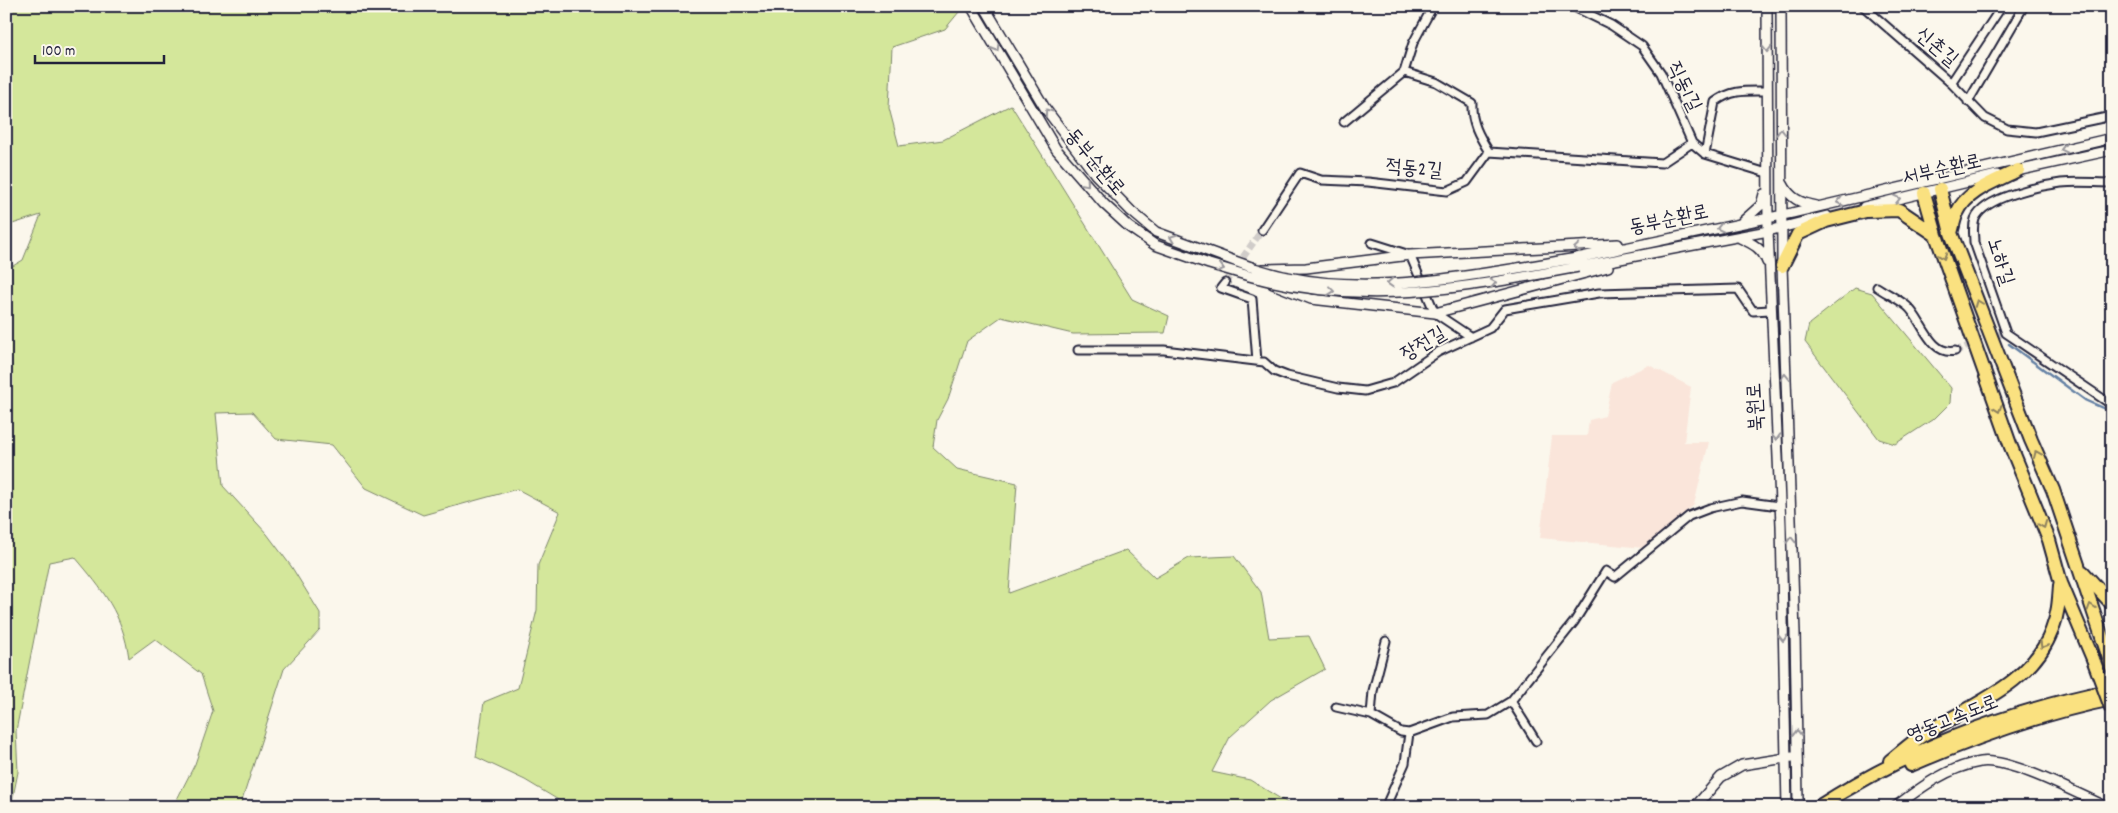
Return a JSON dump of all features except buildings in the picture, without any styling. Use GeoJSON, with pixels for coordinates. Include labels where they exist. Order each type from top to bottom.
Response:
{"type":"FeatureCollection","features":[{"type":"Feature","properties":{"kind":"highway"},"geometry":{"type":"LineString","coordinates":[[1951,233],[1957,212],[1968,198],[1982,188],[2018,170]]}},
{"type":"Feature","properties":{"kind":"highway"},"geometry":{"type":"LineString","coordinates":[[1938,184],[1951,233],[2031,440],[2053,490],[2112,667]]}},
{"type":"Feature","properties":{"kind":"highway"},"geometry":{"type":"LineString","coordinates":[[1923,188],[1936,235],[2011,447],[2049,540],[2060,583],[2093,658],[2112,710]]}},
{"type":"Feature","properties":{"kind":"highway"},"geometry":{"type":"LineString","coordinates":[[1776,267],[1798,234],[1829,218],[1863,210],[1899,210],[1936,235]]}},
{"type":"Feature","properties":{"kind":"highway"},"geometry":{"type":"LineString","coordinates":[[2078,567],[2112,604]]}},
{"type":"Feature","properties":{"kind":"highway"},"geometry":{"type":"LineString","coordinates":[[1870,776],[1922,735],[2005,686],[2025,669],[2040,652],[2052,632],[2058,609],[2060,583]]}},
{"type":"Feature","properties":{"kind":"highway","name":"영동고속도로"},"geometry":{"type":"LineString","coordinates":[[1825,806],[1870,776],[1929,747],[2026,711],[2112,690]]}},
{"type":"Feature","properties":{"kind":"highway","name":"영동고속도로"},"geometry":{"type":"LineString","coordinates":[[1825,806],[1895,772],[1958,746],[2040,716],[2112,699]]}},
{"type":"Feature","properties":{"kind":"street","name":"동부순환로"},"geometry":{"type":"LineString","coordinates":[[971,6],[1056,149],[1104,204],[1129,227],[1155,244],[1209,264],[1254,273]]}},
{"type":"Feature","properties":{"kind":"street","name":"동부순환로"},"geometry":{"type":"LineString","coordinates":[[984,6],[1045,108],[1095,174],[1131,211],[1156,232],[1254,273]]}},
{"type":"Feature","properties":{"kind":"street"},"geometry":{"type":"LineString","coordinates":[[1344,122],[1404,72],[1413,43],[1433,6]]}},
{"type":"Feature","properties":{"kind":"street","name":"직동1길"},"geometry":{"type":"LineString","coordinates":[[1572,6],[1611,25],[1642,46],[1661,73],[1692,144],[1704,154],[1767,173]]}},
{"type":"Feature","properties":{"kind":"street","name":"북원로"},"geometry":{"type":"LineString","coordinates":[[1767,6],[1768,231],[1776,267],[1793,588],[1798,800]]}},
{"type":"Feature","properties":{"kind":"street","name":"북원로"},"geometry":{"type":"LineString","coordinates":[[1780,6],[1782,228],[1770,310],[1780,506],[1788,807]]}},
{"type":"Feature","properties":{"kind":"street","name":"신촌길"},"geometry":{"type":"LineString","coordinates":[[1863,6],[1951,83],[1986,118],[2007,129],[2036,132],[2112,116]]}},
{"type":"Feature","properties":{"kind":"street"},"geometry":{"type":"LineString","coordinates":[[1951,83],[2002,6]]}},
{"type":"Feature","properties":{"kind":"street"},"geometry":{"type":"LineString","coordinates":[[1968,102],[2024,6]]}},
{"type":"Feature","properties":{"kind":"street"},"geometry":{"type":"LineString","coordinates":[[1404,72],[1436,82],[1472,103],[1471,116],[1478,134],[1489,152],[1662,163],[1692,144]]}},
{"type":"Feature","properties":{"kind":"street"},"geometry":{"type":"LineString","coordinates":[[1704,154],[1715,102],[1725,95],[1738,91],[1781,92]]}},
{"type":"Feature","properties":{"kind":"street","name":"서부순환로"},"geometry":{"type":"LineString","coordinates":[[1782,215],[1923,188],[2112,138]]}},
{"type":"Feature","properties":{"kind":"street","name":"적동2길"},"geometry":{"type":"LineString","coordinates":[[1262,230],[1300,173],[1321,180],[1368,182],[1447,191],[1467,182],[1489,152]]}},
{"type":"Feature","properties":{"kind":"street","name":"서부순환로"},"geometry":{"type":"LineString","coordinates":[[1938,184],[2110,152]]}},
{"type":"Feature","properties":{"kind":"street"},"geometry":{"type":"LineString","coordinates":[[1782,181],[1788,193],[1796,199],[1803,204],[1818,207]]}},
{"type":"Feature","properties":{"kind":"street","name":"노하길"},"geometry":{"type":"LineString","coordinates":[[2112,183],[2062,183],[1996,199],[1982,208],[1973,228],[1974,242],[2004,334],[2112,405]]}},
{"type":"Feature","properties":{"kind":"street"},"geometry":{"type":"LineString","coordinates":[[1740,224],[1761,205],[1767,184]]}},
{"type":"Feature","properties":{"kind":"street","name":"서부순환로"},"geometry":{"type":"LineString","coordinates":[[1863,210],[1923,188]]}},
{"type":"Feature","properties":{"kind":"street","name":"동부순환로"},"geometry":{"type":"LineString","coordinates":[[1577,262],[1782,215]]}},
{"type":"Feature","properties":{"kind":"street"},"geometry":{"type":"LineString","coordinates":[[1782,228],[1829,218]]}},
{"type":"Feature","properties":{"kind":"street","name":"동부순환로"},"geometry":{"type":"LineString","coordinates":[[1577,262],[1681,248],[1782,228]]}},
{"type":"Feature","properties":{"kind":"street"},"geometry":{"type":"LineString","coordinates":[[1738,237],[1757,246],[1776,267]]}},
{"type":"Feature","properties":{"kind":"street"},"geometry":{"type":"LineString","coordinates":[[1254,273],[1410,255],[1572,248],[1678,238]]}},
{"type":"Feature","properties":{"kind":"street"},"geometry":{"type":"LineString","coordinates":[[1372,243],[1410,255],[1435,313],[1471,337]]}},
{"type":"Feature","properties":{"kind":"street"},"geometry":{"type":"LineString","coordinates":[[1254,273],[1311,299],[1435,313],[1681,248]]}},
{"type":"Feature","properties":{"kind":"street"},"geometry":{"type":"LineString","coordinates":[[1254,273],[1297,287],[1344,293],[1373,294],[1426,291],[1490,284],[1577,262]]}},
{"type":"Feature","properties":{"kind":"street"},"geometry":{"type":"LineString","coordinates":[[1225,283],[1221,288],[1252,299],[1256,361]]}},
{"type":"Feature","properties":{"kind":"street"},"geometry":{"type":"LineString","coordinates":[[1877,287],[1916,315],[1923,330],[1937,346],[1948,352],[1955,351]]}},
{"type":"Feature","properties":{"kind":"street","name":"장전길"},"geometry":{"type":"LineString","coordinates":[[1078,350],[1164,350],[1264,362],[1274,371],[1287,376],[1338,388],[1365,391],[1393,383],[1438,352],[1490,328],[1505,309],[1599,293],[1738,288],[1753,311],[1770,310]]}},
{"type":"Feature","properties":{"kind":"street"},"geometry":{"type":"LineString","coordinates":[[1336,707],[1371,715],[1400,732],[1409,733],[1453,717],[1488,715],[1511,701],[1574,622],[1606,571],[1615,577],[1689,516],[1696,513],[1742,501],[1780,506]]}},
{"type":"Feature","properties":{"kind":"street"},"geometry":{"type":"LineString","coordinates":[[1781,589],[1793,588]]}},
{"type":"Feature","properties":{"kind":"street"},"geometry":{"type":"LineString","coordinates":[[1371,715],[1373,691],[1386,641]]}},
{"type":"Feature","properties":{"kind":"street"},"geometry":{"type":"LineString","coordinates":[[1511,701],[1536,741]]}},
{"type":"Feature","properties":{"kind":"street"},"geometry":{"type":"LineString","coordinates":[[1388,801],[1405,763],[1409,733]]}},
{"type":"Feature","properties":{"kind":"street"},"geometry":{"type":"LineString","coordinates":[[1695,807],[1721,776],[1742,765],[1787,756],[1797,758]]}},
{"type":"Feature","properties":{"kind":"street"},"geometry":{"type":"LineString","coordinates":[[1896,807],[1916,791],[1949,772],[1982,762],[2019,768],[2107,807]]}},
{"type":"Feature","properties":{"kind":"shaded area"},"geometry":{"type":"Polygon","coordinates":[[[1649,365],[1691,387],[1684,442],[1709,442],[1694,505],[1644,548],[1540,538],[1552,436],[1587,436],[1589,420],[1605,416],[1612,382],[1649,365]]]}},
{"type":"Feature","properties":{"kind":"green space"},"geometry":{"type":"Polygon","coordinates":[[[6,6],[956,6],[959,12],[945,29],[892,47],[889,108],[899,146],[943,140],[1011,105],[1132,299],[1169,316],[1165,333],[1073,334],[1001,317],[967,341],[948,399],[937,420],[933,447],[957,469],[1017,483],[1009,593],[1126,550],[1155,578],[1189,558],[1234,556],[1261,592],[1269,638],[1309,636],[1325,669],[1271,700],[1230,737],[1212,772],[1250,780],[1294,807],[570,807],[525,780],[476,757],[484,702],[518,688],[537,610],[538,565],[560,512],[517,489],[423,515],[366,488],[332,445],[276,439],[252,412],[216,413],[223,486],[267,534],[291,566],[320,613],[320,630],[284,669],[240,807],[173,807],[195,764],[213,711],[201,674],[155,639],[129,658],[117,616],[103,592],[75,557],[49,562],[16,731],[18,772],[11,807],[6,807],[6,270],[23,260],[41,215],[6,226],[6,6]]]}},
{"type":"Feature","properties":{"kind":"green space"},"geometry":{"type":"Polygon","coordinates":[[[1855,288],[1872,293],[1951,388],[1950,403],[1935,418],[1895,444],[1879,439],[1805,342],[1809,324],[1855,288]]]}},
{"type":"Feature","properties":{"kind":"waterway"},"geometry":{"type":"LineString","coordinates":[[2009,344],[2085,400],[2112,412]]}},
{"type":"Feature","properties":{"kind":"tunnel"},"geometry":{"type":"LineString","coordinates":[[1225,283],[1262,230]]}},
{"type":"Feature","properties":{"kind":"tunnel"},"geometry":{"type":"LineString","coordinates":[[1955,351],[2002,334]]}}]}
